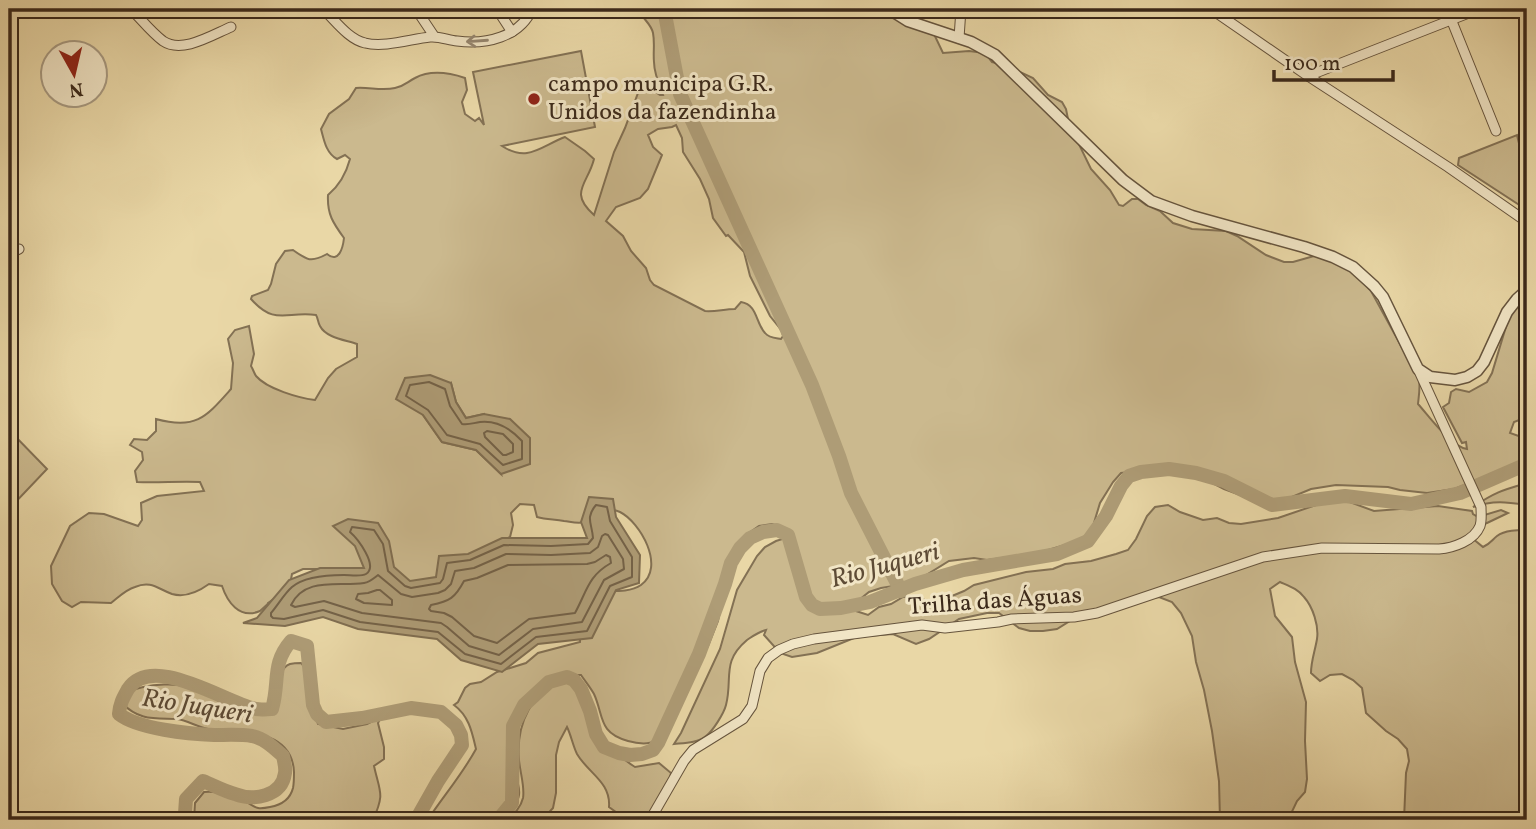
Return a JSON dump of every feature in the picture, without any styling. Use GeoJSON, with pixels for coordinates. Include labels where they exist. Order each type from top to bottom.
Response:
{"type":"FeatureCollection","features":[{"type":"Feature","properties":{"kind":"street"},"geometry":{"type":"LineString","coordinates":[[131,9],[162,40],[174,45],[195,42],[232,27]]}},
{"type":"Feature","properties":{"kind":"street"},"geometry":{"type":"LineString","coordinates":[[323,9],[362,43],[376,45],[434,36],[470,42],[496,38],[512,32],[527,19],[532,9]]}},
{"type":"Feature","properties":{"kind":"street"},"geometry":{"type":"LineString","coordinates":[[416,9],[434,36]]}},
{"type":"Feature","properties":{"kind":"street"},"geometry":{"type":"LineString","coordinates":[[497,9],[512,32]]}},
{"type":"Feature","properties":{"kind":"street"},"geometry":{"type":"LineString","coordinates":[[959,38],[961,9]]}},
{"type":"Feature","properties":{"kind":"street"},"geometry":{"type":"LineString","coordinates":[[1211,9],[1527,222]]}},
{"type":"Feature","properties":{"kind":"street"},"geometry":{"type":"LineString","coordinates":[[1308,76],[1479,9]]}},
{"type":"Feature","properties":{"kind":"street"},"geometry":{"type":"LineString","coordinates":[[892,10],[924,27],[971,42],[995,55],[1123,180],[1151,201],[1192,216],[1304,247],[1353,267],[1383,297],[1418,369],[1430,377],[1455,380],[1477,371],[1485,362],[1507,312],[1527,290]]}},
{"type":"Feature","properties":{"kind":"street"},"geometry":{"type":"LineString","coordinates":[[1451,19],[1496,131]]}},
{"type":"Feature","properties":{"kind":"street"},"geometry":{"type":"LineString","coordinates":[[9,254],[19,249]]}},
{"type":"Feature","properties":{"kind":"street","name":"Trilha das Águas"},"geometry":{"type":"LineString","coordinates":[[650,820],[684,761],[693,750],[743,719],[752,706],[760,671],[768,658],[793,644],[922,625],[945,628],[1012,618],[1074,617],[1097,613],[1263,557],[1298,551],[1347,547],[1449,548],[1461,543],[1477,531],[1481,507],[1418,369]]}},
{"type":"Feature","properties":{"kind":"shaded area"},"geometry":{"type":"Polygon","coordinates":[[[639,9],[897,9],[933,32],[943,53],[985,53],[992,62],[1033,78],[1048,95],[1062,102],[1069,124],[1091,169],[1110,190],[1119,205],[1123,206],[1132,199],[1138,199],[1160,211],[1173,223],[1192,229],[1226,231],[1266,255],[1284,262],[1326,255],[1355,274],[1371,291],[1417,374],[1420,387],[1418,404],[1447,437],[1467,449],[1466,442],[1462,443],[1443,407],[1449,403],[1451,392],[1456,389],[1469,392],[1487,382],[1508,320],[1527,296],[1527,417],[1514,422],[1510,433],[1527,439],[1527,462],[1454,489],[1427,493],[1388,487],[1336,485],[1311,489],[1275,504],[1262,503],[1188,474],[1149,470],[1121,473],[1100,503],[1093,526],[1085,536],[1075,542],[1038,553],[987,560],[974,558],[949,561],[918,580],[869,592],[859,600],[856,611],[868,615],[903,597],[915,596],[927,601],[940,601],[974,585],[1026,572],[1053,569],[1065,564],[1091,561],[1128,550],[1155,507],[1168,505],[1203,520],[1217,518],[1241,524],[1278,518],[1327,499],[1339,498],[1374,511],[1438,506],[1472,511],[1478,517],[1501,510],[1508,513],[1472,532],[1472,538],[1483,547],[1504,533],[1527,530],[1527,820],[1404,820],[1409,761],[1407,749],[1366,713],[1362,688],[1353,680],[1342,674],[1330,675],[1320,681],[1311,673],[1317,639],[1315,617],[1302,594],[1280,582],[1270,589],[1275,616],[1292,637],[1295,662],[1306,702],[1307,779],[1305,792],[1297,801],[1288,820],[1220,820],[1219,781],[1212,731],[1192,636],[1181,613],[1172,602],[1159,597],[1070,621],[1057,629],[1030,631],[1019,628],[999,613],[987,613],[959,619],[929,639],[916,644],[893,634],[867,636],[854,638],[817,653],[792,657],[780,653],[764,635],[766,630],[747,640],[734,656],[729,671],[726,705],[712,730],[699,740],[674,744],[720,649],[737,590],[765,547],[789,537],[783,527],[772,524],[759,526],[749,533],[729,569],[718,621],[708,646],[669,714],[665,726],[666,738],[642,743],[618,738],[604,723],[594,694],[581,675],[554,677],[527,698],[514,729],[510,759],[519,786],[517,801],[503,816],[487,820],[433,820],[431,815],[476,749],[466,719],[454,705],[470,684],[526,663],[538,653],[580,642],[568,633],[604,591],[633,589],[648,577],[651,557],[647,545],[635,525],[620,512],[610,510],[586,522],[575,523],[537,517],[534,505],[520,504],[511,513],[513,525],[510,537],[488,549],[449,592],[319,569],[303,569],[292,574],[284,592],[260,611],[253,613],[235,608],[222,586],[209,584],[187,595],[172,594],[146,584],[128,590],[111,603],[81,602],[72,607],[62,601],[52,584],[51,566],[70,526],[89,513],[104,514],[138,526],[142,520],[141,503],[157,496],[204,491],[200,482],[137,482],[135,471],[143,460],[142,452],[130,445],[134,439],[147,440],[156,431],[156,419],[191,422],[207,414],[222,399],[231,389],[233,363],[228,339],[235,330],[249,326],[254,354],[251,366],[256,376],[275,389],[301,397],[315,400],[336,369],[357,357],[357,344],[327,333],[320,326],[316,315],[274,315],[251,299],[252,296],[268,290],[276,264],[285,251],[293,250],[306,258],[317,259],[327,254],[335,257],[341,250],[344,238],[332,218],[328,195],[342,179],[350,159],[345,155],[337,159],[326,146],[321,129],[329,114],[349,99],[356,88],[395,88],[421,75],[440,73],[465,78],[467,90],[462,102],[465,114],[475,121],[479,118],[484,125],[473,72],[581,51],[595,127],[502,146],[511,151],[527,153],[565,137],[585,151],[594,159],[581,194],[586,207],[594,215],[614,152],[638,93],[648,87],[663,95],[655,70],[653,33],[639,9]],[[676,125],[658,129],[648,135],[653,147],[662,155],[648,189],[640,198],[616,207],[606,221],[623,236],[631,251],[646,268],[654,285],[705,311],[735,309],[741,302],[747,304],[765,333],[781,339],[782,331],[770,316],[750,276],[744,252],[726,236],[713,218],[709,199],[700,179],[683,152],[682,138],[676,125]],[[451,383],[423,415],[442,442],[476,450],[501,474],[484,414],[466,418],[456,402],[451,383]]]}},
{"type":"Feature","properties":{"kind":"shaded area"},"geometry":{"type":"Polygon","coordinates":[[[1517,135],[1523,160],[1527,158],[1527,210],[1458,165],[1459,158],[1517,135]]]}},
{"type":"Feature","properties":{"kind":"shaded area"},"geometry":{"type":"Polygon","coordinates":[[[9,430],[47,469],[9,509],[9,430]]]}},
{"type":"Feature","properties":{"kind":"shaded area"},"geometry":{"type":"Polygon","coordinates":[[[1527,483],[1527,505],[1500,502],[1473,507],[1499,492],[1527,483]]]}},
{"type":"Feature","properties":{"kind":"shaded area"},"geometry":{"type":"Polygon","coordinates":[[[301,663],[309,673],[318,724],[343,729],[367,724],[381,717],[378,723],[384,759],[374,766],[380,798],[373,820],[194,820],[195,803],[204,792],[230,795],[258,808],[274,806],[284,801],[290,796],[293,786],[291,758],[284,747],[262,735],[208,729],[181,720],[141,716],[122,703],[124,693],[154,685],[185,686],[204,691],[235,709],[259,714],[274,706],[284,668],[290,664],[301,663]]]}},
{"type":"Feature","properties":{"kind":"shaded area"},"geometry":{"type":"Polygon","coordinates":[[[567,680],[579,695],[595,728],[623,758],[635,767],[659,763],[671,773],[668,786],[649,820],[627,820],[609,807],[609,798],[603,784],[577,754],[567,727],[556,755],[556,793],[553,808],[542,820],[508,820],[523,798],[519,747],[520,734],[528,710],[544,691],[567,680]]]}},
{"type":"Feature","properties":{"kind":"water"},"geometry":{"type":"Polygon","coordinates":[[[430,375],[451,383],[456,402],[466,418],[484,414],[510,419],[530,438],[530,464],[501,474],[476,450],[442,442],[423,415],[396,399],[405,378],[430,375]]]}},
{"type":"Feature","properties":{"kind":"water"},"geometry":{"type":"Polygon","coordinates":[[[589,497],[613,499],[616,517],[640,555],[639,583],[616,590],[592,638],[538,644],[502,672],[461,660],[437,639],[358,629],[323,617],[285,626],[243,623],[257,618],[289,580],[320,568],[364,568],[355,546],[333,526],[348,519],[378,523],[389,541],[394,567],[410,581],[436,577],[439,556],[468,554],[502,538],[587,538],[581,522],[589,497]]]}},
{"type":"Feature","properties":{"kind":"waterway"},"geometry":{"type":"LineString","coordinates":[[664,9],[680,94],[812,385],[851,493],[901,591]]}},
{"type":"Feature","properties":{"kind":"waterway","name":"Rio Juqueri"},"geometry":{"type":"LineString","coordinates":[[498,820],[512,803],[513,726],[524,705],[549,682],[567,677],[574,680],[581,689],[596,734],[604,747],[630,755],[653,750],[699,654],[731,563],[750,538],[763,532],[777,530],[788,535],[806,597],[812,605],[820,609],[841,608],[870,602],[915,584],[963,570],[1057,554],[1088,541],[1106,516],[1121,486],[1129,476],[1141,472],[1169,469],[1196,473],[1224,481],[1272,505],[1345,496],[1411,504],[1460,493],[1527,464]]}},
{"type":"Feature","properties":{"kind":"waterway","name":"Rio Juqueri"},"geometry":{"type":"LineString","coordinates":[[183,820],[186,799],[203,781],[242,796],[258,797],[273,792],[283,781],[283,756],[265,741],[252,736],[178,732],[128,719],[119,714],[128,689],[139,679],[171,677],[243,705],[256,709],[272,709],[278,666],[291,641],[307,646],[313,705],[317,714],[326,722],[411,708],[441,712],[456,725],[462,745],[416,820]]}},
{"type":"Feature","properties":{"kind":"place","name":"campo municipa G.R. Unidos da fazendinha"},"geometry":{"type":"Point","coordinates":[534,99]}}]}
